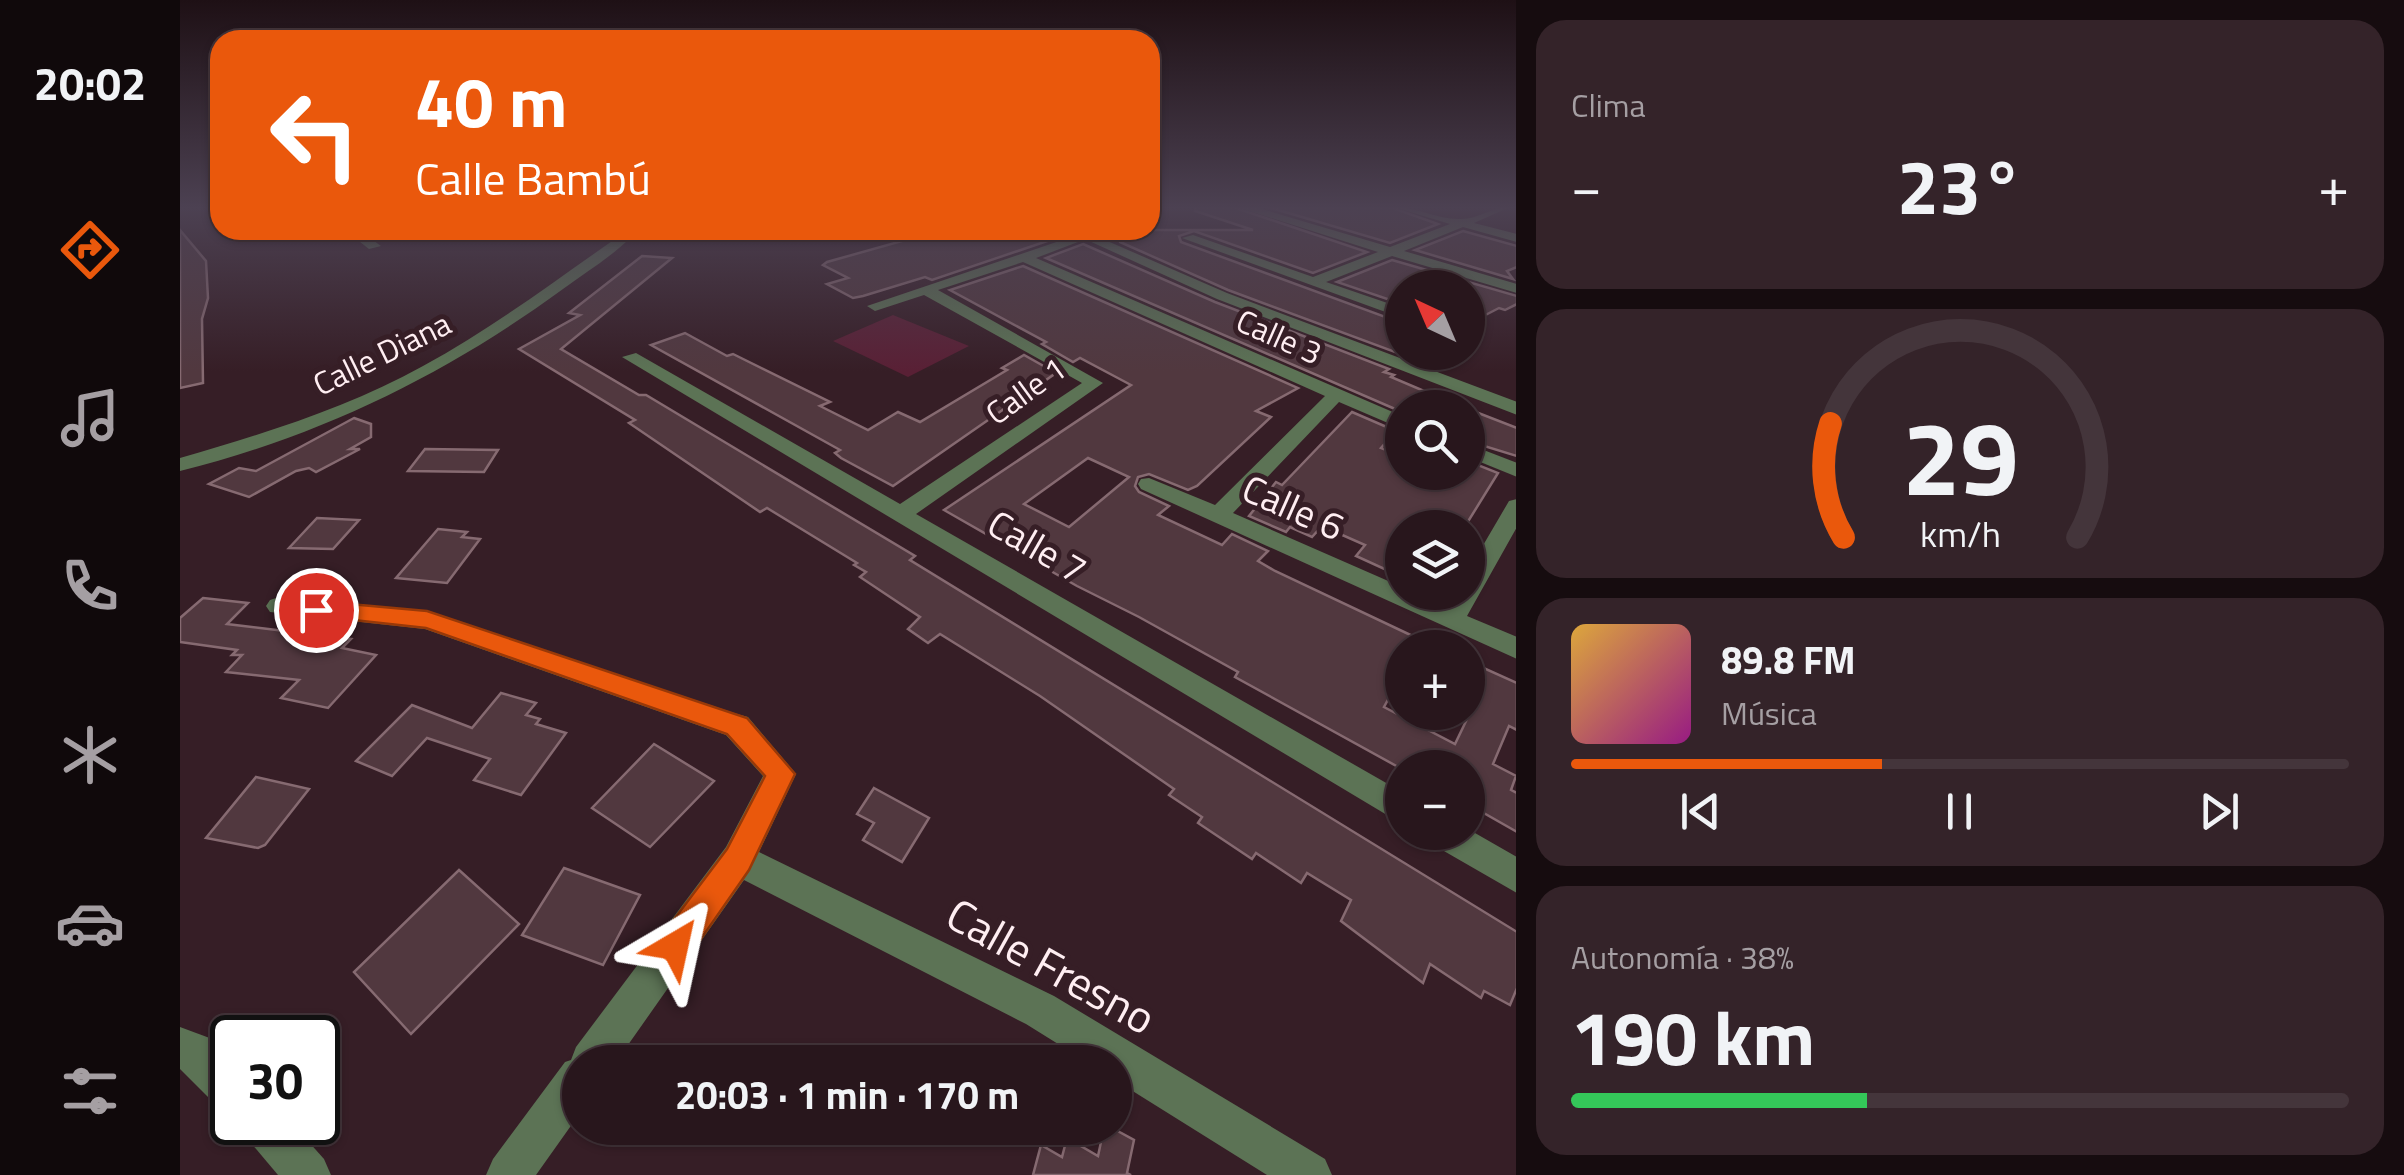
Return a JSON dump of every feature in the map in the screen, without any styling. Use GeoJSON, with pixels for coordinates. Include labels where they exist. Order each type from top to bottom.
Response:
{"type":"FeatureCollection","features":[{"type":"Feature","properties":{"kind":"street","name":"Calle Diana"},"geometry":{"type":"LineString","coordinates":[[180,465],[300,425],[394,386],[460,353],[590,262]]}},
{"type":"Feature","properties":{"kind":"street"},"geometry":{"type":"LineString","coordinates":[[875,306],[1004,262]]}},
{"type":"Feature","properties":{"kind":"street","name":"Calle 3"},"geometry":{"type":"LineString","coordinates":[[1034,262],[1385,416]]}},
{"type":"Feature","properties":{"kind":"street"},"geometry":{"type":"LineString","coordinates":[[1143,262],[1516,409]]}},
{"type":"Feature","properties":{"kind":"street"},"geometry":{"type":"LineString","coordinates":[[1256,262],[1385,308]]}},
{"type":"Feature","properties":{"kind":"street"},"geometry":{"type":"LineString","coordinates":[[1313,282],[1365,262]]}},
{"type":"Feature","properties":{"kind":"street"},"geometry":{"type":"LineString","coordinates":[[1423,262],[1516,289]]}},
{"type":"Feature","properties":{"kind":"street","name":"Calle 1"},"geometry":{"type":"LineString","coordinates":[[899,516],[1094,383],[925,289]]}},
{"type":"Feature","properties":{"kind":"street","name":"Calle 7"},"geometry":{"type":"LineString","coordinates":[[630,357],[1385,800]]}},
{"type":"Feature","properties":{"kind":"street"},"geometry":{"type":"LineString","coordinates":[[1218,515],[1336,395]]}},
{"type":"Feature","properties":{"kind":"street"},"geometry":{"type":"LineString","coordinates":[[1485,457],[1516,471]]}},
{"type":"Feature","properties":{"kind":"street","name":"Calle 6"},"geometry":{"type":"LineString","coordinates":[[1148,484],[1516,649]]}},
{"type":"Feature","properties":{"kind":"street"},"geometry":{"type":"LineString","coordinates":[[1452,620],[1516,506]]}},
{"type":"Feature","properties":{"kind":"street"},"geometry":{"type":"LineString","coordinates":[[280,606],[427,620],[737,726],[780,774],[738,860],[603,1045]]}},
{"type":"Feature","properties":{"kind":"street"},"geometry":{"type":"LineString","coordinates":[[1472,850],[1516,876]]}},
{"type":"Feature","properties":{"kind":"street","name":"Calle Fresno"},"geometry":{"type":"LineString","coordinates":[[738,860],[1040,1010],[1308,1175]]}},
{"type":"Feature","properties":{"kind":"street"},"geometry":{"type":"LineString","coordinates":[[180,1048],[200,1055],[210,1066]]}},
{"type":"Feature","properties":{"kind":"street"},"geometry":{"type":"LineString","coordinates":[[510,1175],[562,1103]]}},
{"type":"Feature","properties":{"kind":"street"},"geometry":{"type":"LineString","coordinates":[[281,1145],[308,1175]]}},
{"type":"Feature","properties":{"kind":"shaded area"},"geometry":{"type":"Polygon","coordinates":[[[893,315],[969,346],[908,377],[833,341],[893,315]]]}},
{"type":"Feature","properties":{"kind":"building"},"geometry":{"type":"Polygon","coordinates":[[[180,262],[206,262],[203,383],[180,388],[180,262]]]}},
{"type":"Feature","properties":{"kind":"building"},"geometry":{"type":"Polygon","coordinates":[[[635,262],[667,262],[561,349],[639,395],[646,395],[915,556],[910,560],[1516,931],[1516,990],[1510,1005],[1484,991],[1481,998],[1430,964],[1423,983],[1341,921],[1351,900],[1307,873],[1301,883],[1256,853],[1252,859],[1198,823],[1202,817],[1169,795],[1174,789],[1040,696],[940,634],[928,643],[908,629],[920,617],[860,577],[866,572],[854,565],[857,563],[767,508],[760,512],[629,423],[635,420],[519,349],[580,315],[569,313],[635,262]]]}},
{"type":"Feature","properties":{"kind":"building"},"geometry":{"type":"Polygon","coordinates":[[[986,262],[932,280],[925,277],[853,298],[827,284],[848,278],[823,265],[986,262]]]}},
{"type":"Feature","properties":{"kind":"building"},"geometry":{"type":"Polygon","coordinates":[[[1055,262],[1124,262],[1385,367],[1384,372],[1394,375],[1391,377],[1422,390],[1385,390],[1385,405],[1055,262]]]}},
{"type":"Feature","properties":{"kind":"building"},"geometry":{"type":"Polygon","coordinates":[[[1165,262],[1235,262],[1385,317],[1385,348],[1228,290],[1165,262]]]}},
{"type":"Feature","properties":{"kind":"building"},"geometry":{"type":"Polygon","coordinates":[[[1281,262],[1342,262],[1313,273],[1281,262]]]}},
{"type":"Feature","properties":{"kind":"building"},"geometry":{"type":"Polygon","coordinates":[[[1387,262],[1427,270],[1385,270],[1385,298],[1337,282],[1387,262]]]}},
{"type":"Feature","properties":{"kind":"building"},"geometry":{"type":"Polygon","coordinates":[[[1455,262],[1516,262],[1516,267],[1507,271],[1513,279],[1455,262]]]}},
{"type":"Feature","properties":{"kind":"building"},"geometry":{"type":"Polygon","coordinates":[[[1023,266],[1298,388],[1256,411],[1271,417],[1197,486],[1188,490],[1149,474],[1138,477],[1135,486],[1139,492],[1169,506],[1158,515],[1222,545],[1232,534],[1268,551],[1258,561],[1400,630],[1385,630],[1385,730],[1428,730],[1455,744],[1462,730],[1485,730],[1485,669],[1516,683],[1516,730],[1509,726],[1493,764],[1516,776],[1511,790],[1516,792],[1516,831],[1485,814],[1485,750],[1385,750],[1385,760],[1235,677],[1238,672],[944,510],[1131,385],[1080,358],[1073,362],[1042,344],[1046,342],[950,290],[1023,266]],[[1088,458],[1024,504],[1069,527],[1129,477],[1088,458]]]}},
{"type":"Feature","properties":{"kind":"building"},"geometry":{"type":"Polygon","coordinates":[[[1485,287],[1516,296],[1516,304],[1505,310],[1499,308],[1485,315],[1485,287]]]}},
{"type":"Feature","properties":{"kind":"building"},"geometry":{"type":"Polygon","coordinates":[[[685,333],[830,402],[820,406],[868,430],[898,412],[920,422],[1007,370],[1002,368],[1024,355],[1056,373],[893,486],[841,458],[835,453],[840,450],[651,345],[685,333]]]}},
{"type":"Feature","properties":{"kind":"building"},"geometry":{"type":"Polygon","coordinates":[[[1352,412],[1385,426],[1385,443],[1381,448],[1385,450],[1385,490],[1485,490],[1485,468],[1498,473],[1475,510],[1385,510],[1385,569],[1356,556],[1365,545],[1322,526],[1312,537],[1290,527],[1286,532],[1249,516],[1276,482],[1282,485],[1352,412]]]}},
{"type":"Feature","properties":{"kind":"building"},"geometry":{"type":"Polygon","coordinates":[[[1485,416],[1516,428],[1516,456],[1485,446],[1485,416]]]}},
{"type":"Feature","properties":{"kind":"building"},"geometry":{"type":"Polygon","coordinates":[[[354,418],[371,424],[371,437],[350,449],[360,449],[316,472],[309,468],[296,471],[249,497],[209,484],[239,468],[256,471],[354,418]]]}},
{"type":"Feature","properties":{"kind":"building"},"geometry":{"type":"Polygon","coordinates":[[[425,449],[498,450],[484,472],[408,471],[425,449]]]}},
{"type":"Feature","properties":{"kind":"building"},"geometry":{"type":"Polygon","coordinates":[[[317,518],[359,520],[333,549],[289,548],[317,518]]]}},
{"type":"Feature","properties":{"kind":"building"},"geometry":{"type":"Polygon","coordinates":[[[438,529],[467,532],[462,537],[480,539],[447,583],[396,578],[438,529]]]}},
{"type":"Feature","properties":{"kind":"building"},"geometry":{"type":"Polygon","coordinates":[[[203,598],[248,603],[227,624],[351,639],[342,648],[376,655],[328,708],[281,698],[299,680],[226,672],[242,655],[232,655],[237,650],[180,642],[180,618],[203,598]]]}},
{"type":"Feature","properties":{"kind":"building"},"geometry":{"type":"Polygon","coordinates":[[[501,693],[536,703],[526,715],[540,719],[536,724],[566,733],[521,795],[474,780],[490,759],[427,738],[392,776],[356,761],[412,705],[472,728],[501,693]]]}},
{"type":"Feature","properties":{"kind":"building"},"geometry":{"type":"Polygon","coordinates":[[[654,744],[714,781],[650,847],[592,808],[654,744]]]}},
{"type":"Feature","properties":{"kind":"building"},"geometry":{"type":"Polygon","coordinates":[[[256,777],[309,789],[265,845],[258,848],[206,838],[256,777]]]}},
{"type":"Feature","properties":{"kind":"building"},"geometry":{"type":"Polygon","coordinates":[[[874,788],[929,818],[902,862],[863,840],[874,823],[857,814],[874,788]]]}},
{"type":"Feature","properties":{"kind":"building"},"geometry":{"type":"Polygon","coordinates":[[[564,868],[640,895],[603,965],[522,935],[564,868]]]}},
{"type":"Feature","properties":{"kind":"building"},"geometry":{"type":"Polygon","coordinates":[[[459,870],[519,924],[411,1034],[354,972],[459,870]]]}},
{"type":"Feature","properties":{"kind":"building"},"geometry":{"type":"Polygon","coordinates":[[[1134,1140],[1127,1173],[1131,1175],[1033,1175],[1041,1145],[1062,1157],[1065,1145],[1079,1145],[1098,1156],[1100,1145],[1132,1145],[1134,1140]]]}},
{"type":"Feature","properties":{"kind":"route"},"geometry":{"type":"LineString","coordinates":[[316,610],[427,620],[737,726],[780,774],[738,860],[675,946]]}}]}
